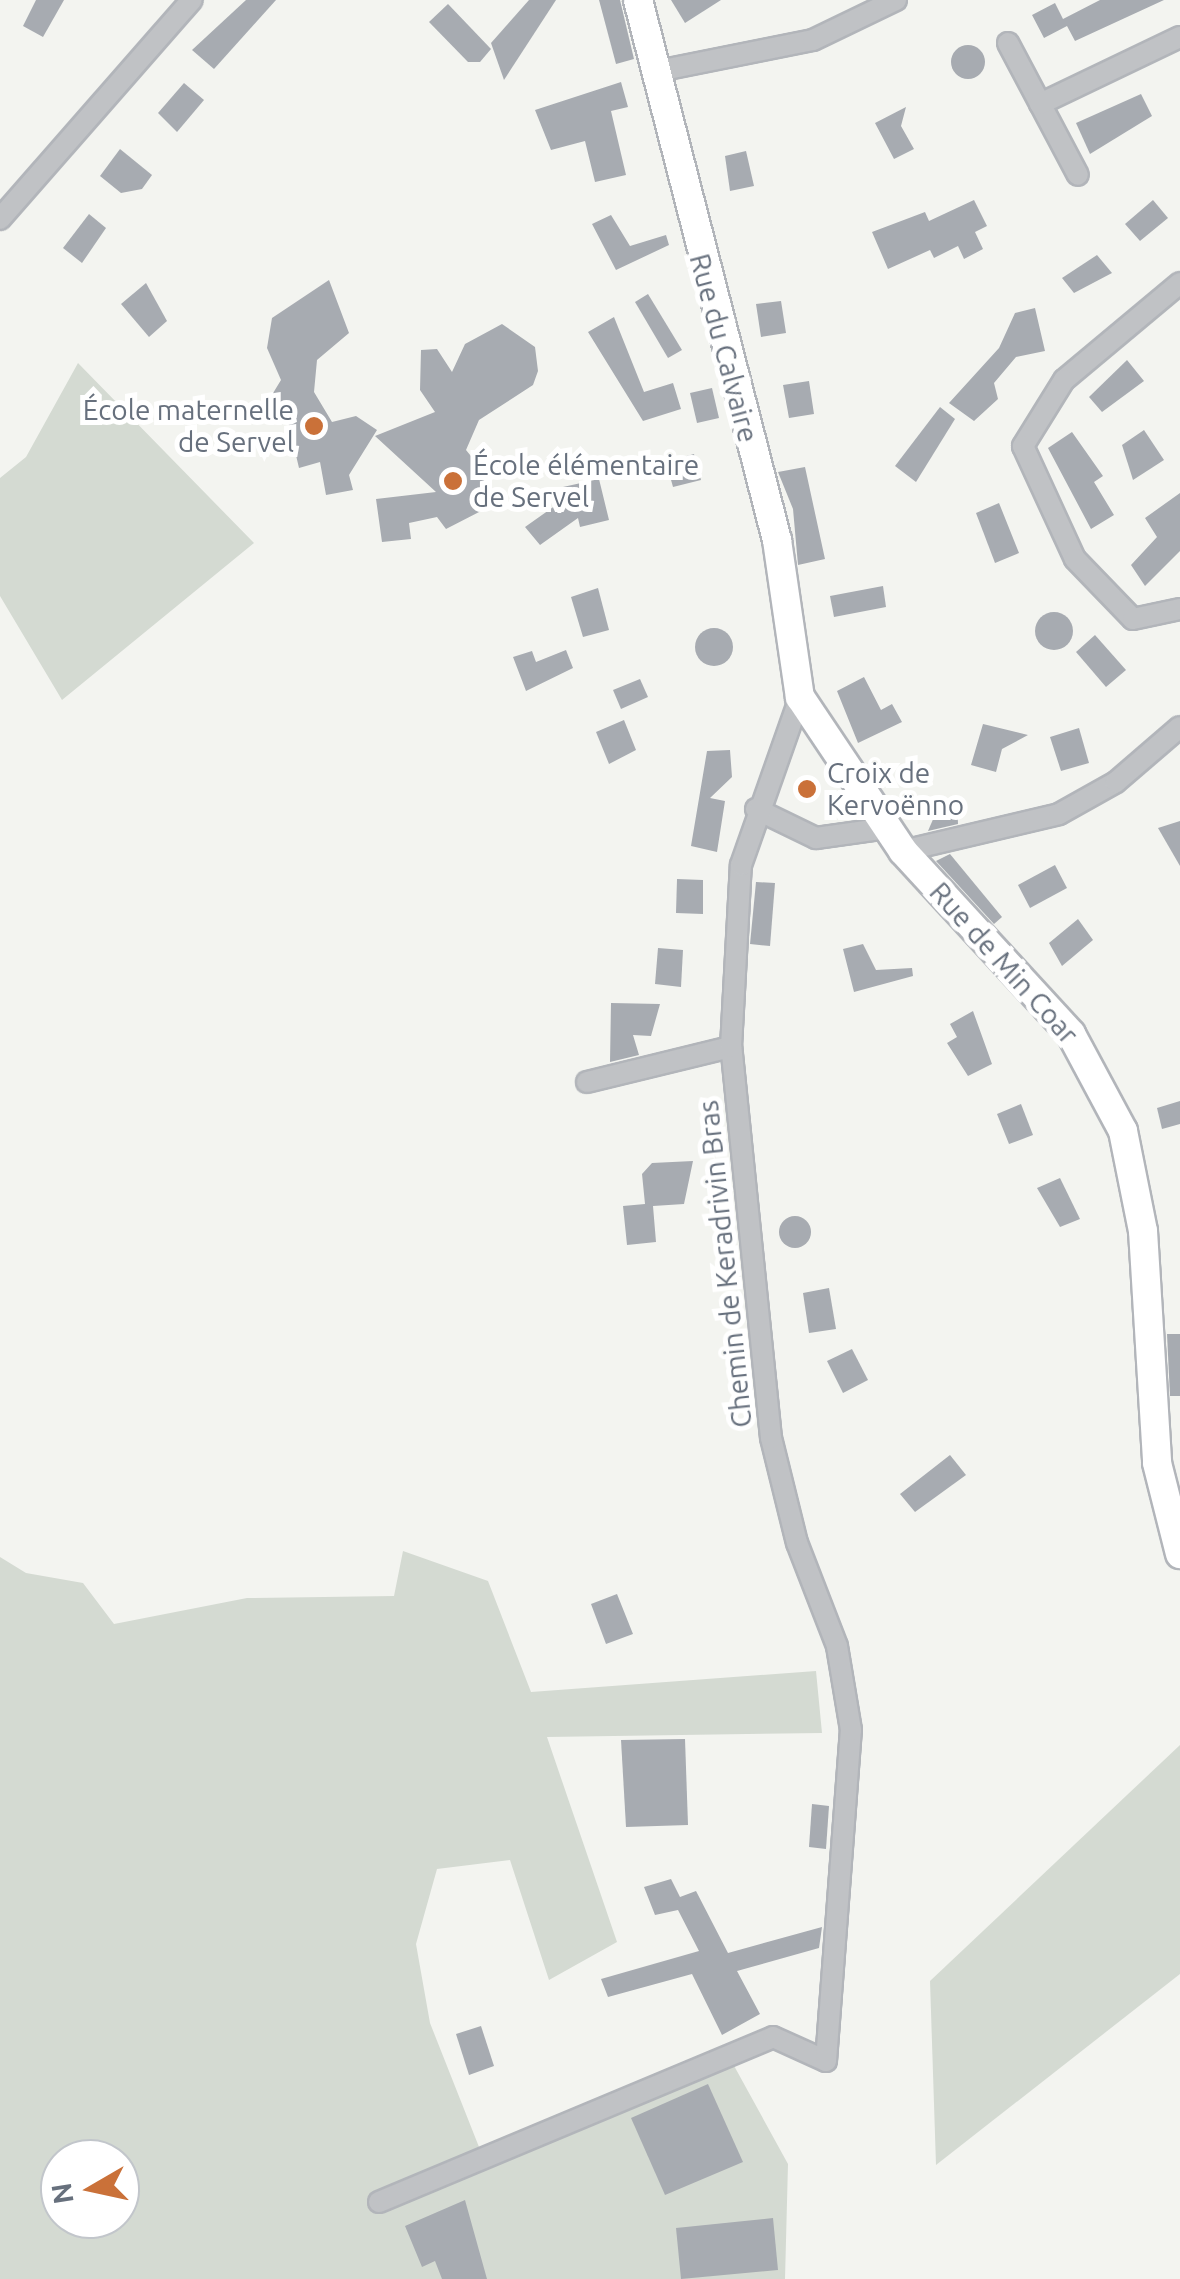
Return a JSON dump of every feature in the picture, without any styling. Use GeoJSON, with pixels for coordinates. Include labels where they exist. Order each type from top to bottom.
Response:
{"type":"FeatureCollection","features":[{"type":"Feature","properties":{"kind":"street"},"geometry":{"type":"LineString","coordinates":[[0,219],[192,0]]}},
{"type":"Feature","properties":{"kind":"street","name":"Rue du Calvaire"},"geometry":{"type":"LineString","coordinates":[[638,0],[653,72],[777,540],[800,698]]}},
{"type":"Feature","properties":{"kind":"street"},"geometry":{"type":"LineString","coordinates":[[653,72],[813,40],[896,0]]}},
{"type":"Feature","properties":{"kind":"street"},"geometry":{"type":"LineString","coordinates":[[1040,104],[1180,37]]}},
{"type":"Feature","properties":{"kind":"street"},"geometry":{"type":"LineString","coordinates":[[1008,43],[1078,175]]}},
{"type":"Feature","properties":{"kind":"street"},"geometry":{"type":"LineString","coordinates":[[1180,284],[1064,380],[1023,446],[1075,559],[1134,619],[1180,609]]}},
{"type":"Feature","properties":{"kind":"street","name":"Chemin de Keradrivin Bras"},"geometry":{"type":"LineString","coordinates":[[379,2202],[773,2037],[826,2062],[851,1730],[837,1646],[797,1543],[771,1438],[731,1048],[741,865],[756,809],[800,698]]}},
{"type":"Feature","properties":{"kind":"street","name":"Rue de Min Coar"},"geometry":{"type":"LineString","coordinates":[[800,698],[895,839],[1032,987],[1109,1094],[1140,1200],[1157,1463],[1180,1554]]}},
{"type":"Feature","properties":{"kind":"street"},"geometry":{"type":"LineString","coordinates":[[756,809],[816,838],[895,839],[1060,814],[1180,727]]}},
{"type":"Feature","properties":{"kind":"street"},"geometry":{"type":"LineString","coordinates":[[587,1082],[731,1048]]}},
{"type":"Feature","properties":{"kind":"shaded area"},"geometry":{"type":"Polygon","coordinates":[[[78,363],[254,543],[62,700],[0,596],[0,478],[26,457],[78,363]]]}},
{"type":"Feature","properties":{"kind":"shaded area"},"geometry":{"type":"Polygon","coordinates":[[[403,1551],[488,1581],[531,1692],[816,1671],[822,1733],[547,1737],[617,1942],[549,1980],[510,1860],[437,1869],[416,1944],[430,2023],[481,2152],[727,2053],[788,2164],[785,2279],[0,2279],[0,1557],[26,1573],[83,1583],[114,1624],[247,1598],[394,1596],[403,1551]]]}},
{"type":"Feature","properties":{"kind":"shaded area"},"geometry":{"type":"Polygon","coordinates":[[[1180,1745],[1180,1974],[936,2165],[930,1981],[1180,1745]]]}},
{"type":"Feature","properties":{"kind":"building"},"geometry":{"type":"Polygon","coordinates":[[[36,0],[64,0],[43,37],[23,26],[36,0]]]}},
{"type":"Feature","properties":{"kind":"building"},"geometry":{"type":"Polygon","coordinates":[[[246,0],[276,0],[214,69],[192,50],[246,0]]]}},
{"type":"Feature","properties":{"kind":"building"},"geometry":{"type":"Polygon","coordinates":[[[529,0],[556,0],[504,80],[491,43],[529,0]]]}},
{"type":"Feature","properties":{"kind":"building"},"geometry":{"type":"Polygon","coordinates":[[[599,0],[620,0],[634,59],[616,64],[599,0]]]}},
{"type":"Feature","properties":{"kind":"building"},"geometry":{"type":"Polygon","coordinates":[[[671,0],[721,0],[685,23],[671,0]]]}},
{"type":"Feature","properties":{"kind":"building"},"geometry":{"type":"Polygon","coordinates":[[[1100,0],[1164,0],[1075,41],[1067,26],[1044,38],[1032,15],[1055,3],[1063,19],[1100,0]]]}},
{"type":"Feature","properties":{"kind":"building"},"geometry":{"type":"Polygon","coordinates":[[[448,4],[491,49],[480,62],[468,62],[429,22],[448,4]]]}},
{"type":"Feature","properties":{"kind":"building"},"geometry":{"type":"Polygon","coordinates":[[[968,45],[980,50],[985,62],[980,74],[968,79],[956,74],[951,62],[956,50],[968,45]]]}},
{"type":"Feature","properties":{"kind":"building"},"geometry":{"type":"Polygon","coordinates":[[[621,82],[628,107],[611,111],[626,175],[595,182],[585,141],[551,150],[535,110],[621,82]]]}},
{"type":"Feature","properties":{"kind":"building"},"geometry":{"type":"Polygon","coordinates":[[[184,83],[204,100],[177,132],[158,113],[184,83]]]}},
{"type":"Feature","properties":{"kind":"building"},"geometry":{"type":"Polygon","coordinates":[[[1141,94],[1152,116],[1090,154],[1076,123],[1141,94]]]}},
{"type":"Feature","properties":{"kind":"building"},"geometry":{"type":"Polygon","coordinates":[[[906,107],[901,126],[914,149],[894,159],[875,123],[906,107]]]}},
{"type":"Feature","properties":{"kind":"building"},"geometry":{"type":"Polygon","coordinates":[[[120,149],[152,175],[142,189],[121,193],[100,176],[120,149]]]}},
{"type":"Feature","properties":{"kind":"building"},"geometry":{"type":"Polygon","coordinates":[[[746,151],[754,186],[730,191],[725,156],[746,151]]]}},
{"type":"Feature","properties":{"kind":"building"},"geometry":{"type":"Polygon","coordinates":[[[974,200],[987,226],[975,232],[983,249],[964,259],[958,246],[934,258],[930,250],[888,269],[872,232],[925,212],[929,221],[974,200]]]}},
{"type":"Feature","properties":{"kind":"building"},"geometry":{"type":"Polygon","coordinates":[[[1153,200],[1168,218],[1140,241],[1125,224],[1153,200]]]}},
{"type":"Feature","properties":{"kind":"building"},"geometry":{"type":"Polygon","coordinates":[[[89,214],[106,228],[82,263],[63,248],[89,214]]]}},
{"type":"Feature","properties":{"kind":"building"},"geometry":{"type":"Polygon","coordinates":[[[611,215],[630,246],[666,235],[669,245],[616,270],[592,224],[611,215]]]}},
{"type":"Feature","properties":{"kind":"building"},"geometry":{"type":"Polygon","coordinates":[[[1097,255],[1112,273],[1074,293],[1062,278],[1097,255]]]}},
{"type":"Feature","properties":{"kind":"building"},"geometry":{"type":"Polygon","coordinates":[[[329,280],[349,333],[317,360],[314,392],[332,422],[356,416],[377,430],[349,475],[353,490],[326,495],[320,462],[299,468],[286,413],[267,403],[281,380],[267,348],[272,318],[329,280]]]}},
{"type":"Feature","properties":{"kind":"building"},"geometry":{"type":"Polygon","coordinates":[[[146,283],[167,321],[149,337],[121,304],[146,283]]]}},
{"type":"Feature","properties":{"kind":"building"},"geometry":{"type":"Polygon","coordinates":[[[648,294],[682,350],[668,358],[635,302],[648,294]]]}},
{"type":"Feature","properties":{"kind":"building"},"geometry":{"type":"Polygon","coordinates":[[[781,301],[786,333],[761,337],[756,304],[781,301]]]}},
{"type":"Feature","properties":{"kind":"building"},"geometry":{"type":"Polygon","coordinates":[[[1035,308],[1045,351],[1016,357],[994,383],[998,399],[974,421],[949,403],[999,348],[1015,313],[1035,308]]]}},
{"type":"Feature","properties":{"kind":"building"},"geometry":{"type":"Polygon","coordinates":[[[614,317],[644,392],[673,383],[681,409],[643,421],[588,332],[614,317]]]}},
{"type":"Feature","properties":{"kind":"building"},"geometry":{"type":"Polygon","coordinates":[[[502,324],[535,347],[538,371],[533,385],[479,420],[466,450],[484,472],[483,510],[446,529],[437,517],[409,523],[411,539],[382,542],[376,499],[436,492],[375,436],[435,412],[420,390],[421,350],[437,349],[452,372],[465,344],[502,324]]]}},
{"type":"Feature","properties":{"kind":"building"},"geometry":{"type":"Polygon","coordinates":[[[1127,360],[1144,381],[1102,412],[1089,397],[1127,360]]]}},
{"type":"Feature","properties":{"kind":"building"},"geometry":{"type":"Polygon","coordinates":[[[809,381],[814,414],[789,418],[783,385],[809,381]]]}},
{"type":"Feature","properties":{"kind":"building"},"geometry":{"type":"Polygon","coordinates":[[[712,388],[719,418],[697,423],[690,393],[712,388]]]}},
{"type":"Feature","properties":{"kind":"building"},"geometry":{"type":"Polygon","coordinates":[[[940,407],[955,419],[916,482],[895,466],[940,407]]]}},
{"type":"Feature","properties":{"kind":"building"},"geometry":{"type":"Polygon","coordinates":[[[1144,430],[1164,460],[1133,480],[1122,445],[1144,430]]]}},
{"type":"Feature","properties":{"kind":"building"},"geometry":{"type":"Polygon","coordinates":[[[1072,432],[1103,476],[1094,482],[1114,515],[1091,529],[1048,448],[1072,432]]]}},
{"type":"Feature","properties":{"kind":"building"},"geometry":{"type":"Polygon","coordinates":[[[694,454],[701,480],[673,487],[666,462],[694,454]]]}},
{"type":"Feature","properties":{"kind":"building"},"geometry":{"type":"Polygon","coordinates":[[[805,467],[825,559],[798,565],[793,509],[778,472],[805,467]]]}},
{"type":"Feature","properties":{"kind":"building"},"geometry":{"type":"Polygon","coordinates":[[[599,479],[609,520],[580,527],[578,518],[540,545],[525,527],[566,498],[563,487],[599,479]]]}},
{"type":"Feature","properties":{"kind":"building"},"geometry":{"type":"Polygon","coordinates":[[[1180,493],[1180,551],[1145,586],[1131,565],[1157,537],[1145,518],[1180,493]]]}},
{"type":"Feature","properties":{"kind":"building"},"geometry":{"type":"Polygon","coordinates":[[[999,503],[1019,553],[995,563],[976,513],[999,503]]]}},
{"type":"Feature","properties":{"kind":"building"},"geometry":{"type":"Polygon","coordinates":[[[883,586],[886,607],[834,617],[830,596],[883,586]]]}},
{"type":"Feature","properties":{"kind":"building"},"geometry":{"type":"Polygon","coordinates":[[[598,588],[609,630],[583,637],[571,597],[598,588]]]}},
{"type":"Feature","properties":{"kind":"building"},"geometry":{"type":"Polygon","coordinates":[[[1054,612],[1067,618],[1073,631],[1067,644],[1054,650],[1041,644],[1035,631],[1041,618],[1054,612]]]}},
{"type":"Feature","properties":{"kind":"building"},"geometry":{"type":"Polygon","coordinates":[[[714,628],[727,634],[733,647],[727,660],[714,666],[701,660],[695,647],[701,634],[714,628]]]}},
{"type":"Feature","properties":{"kind":"building"},"geometry":{"type":"Polygon","coordinates":[[[1095,635],[1126,670],[1106,687],[1076,652],[1095,635]]]}},
{"type":"Feature","properties":{"kind":"building"},"geometry":{"type":"Polygon","coordinates":[[[566,650],[573,668],[526,691],[513,657],[532,651],[536,662],[566,650]]]}},
{"type":"Feature","properties":{"kind":"building"},"geometry":{"type":"Polygon","coordinates":[[[864,677],[881,710],[892,704],[902,722],[858,743],[837,691],[864,677]]]}},
{"type":"Feature","properties":{"kind":"building"},"geometry":{"type":"Polygon","coordinates":[[[640,679],[648,697],[621,709],[613,690],[640,679]]]}},
{"type":"Feature","properties":{"kind":"building"},"geometry":{"type":"Polygon","coordinates":[[[624,720],[636,750],[609,764],[596,732],[624,720]]]}},
{"type":"Feature","properties":{"kind":"building"},"geometry":{"type":"Polygon","coordinates":[[[983,724],[1028,735],[1002,749],[996,772],[971,765],[983,724]]]}},
{"type":"Feature","properties":{"kind":"building"},"geometry":{"type":"Polygon","coordinates":[[[1079,728],[1089,763],[1061,771],[1050,737],[1079,728]]]}},
{"type":"Feature","properties":{"kind":"building"},"geometry":{"type":"Polygon","coordinates":[[[730,750],[732,777],[710,798],[725,801],[717,852],[691,846],[707,751],[730,750]]]}},
{"type":"Feature","properties":{"kind":"building"},"geometry":{"type":"Polygon","coordinates":[[[957,800],[958,824],[928,831],[940,803],[957,800]]]}},
{"type":"Feature","properties":{"kind":"building"},"geometry":{"type":"Polygon","coordinates":[[[1180,821],[1180,866],[1158,828],[1180,821]]]}},
{"type":"Feature","properties":{"kind":"building"},"geometry":{"type":"Polygon","coordinates":[[[950,854],[1002,917],[994,924],[936,861],[950,854]]]}},
{"type":"Feature","properties":{"kind":"building"},"geometry":{"type":"Polygon","coordinates":[[[1055,865],[1067,888],[1030,908],[1018,885],[1055,865]]]}},
{"type":"Feature","properties":{"kind":"building"},"geometry":{"type":"Polygon","coordinates":[[[677,879],[703,880],[703,914],[676,913],[677,879]]]}},
{"type":"Feature","properties":{"kind":"building"},"geometry":{"type":"Polygon","coordinates":[[[756,882],[775,883],[770,946],[750,944],[756,882]]]}},
{"type":"Feature","properties":{"kind":"building"},"geometry":{"type":"Polygon","coordinates":[[[1078,919],[1093,940],[1062,966],[1049,943],[1078,919]]]}},
{"type":"Feature","properties":{"kind":"building"},"geometry":{"type":"Polygon","coordinates":[[[863,944],[876,970],[912,968],[913,976],[854,992],[843,949],[863,944]]]}},
{"type":"Feature","properties":{"kind":"building"},"geometry":{"type":"Polygon","coordinates":[[[658,948],[683,950],[681,987],[655,984],[658,948]]]}},
{"type":"Feature","properties":{"kind":"building"},"geometry":{"type":"Polygon","coordinates":[[[611,1003],[660,1004],[651,1036],[633,1035],[639,1055],[610,1062],[611,1003]]]}},
{"type":"Feature","properties":{"kind":"building"},"geometry":{"type":"Polygon","coordinates":[[[973,1011],[992,1064],[968,1076],[947,1043],[957,1037],[950,1024],[973,1011]]]}},
{"type":"Feature","properties":{"kind":"building"},"geometry":{"type":"Polygon","coordinates":[[[1180,1101],[1180,1124],[1162,1129],[1157,1108],[1180,1101]]]}},
{"type":"Feature","properties":{"kind":"building"},"geometry":{"type":"Polygon","coordinates":[[[1021,1104],[1033,1135],[1009,1144],[997,1114],[1021,1104]]]}},
{"type":"Feature","properties":{"kind":"building"},"geometry":{"type":"Polygon","coordinates":[[[693,1161],[684,1204],[653,1206],[656,1242],[627,1245],[623,1206],[645,1204],[642,1174],[652,1163],[693,1161]]]}},
{"type":"Feature","properties":{"kind":"building"},"geometry":{"type":"Polygon","coordinates":[[[1060,1178],[1080,1219],[1060,1227],[1037,1188],[1060,1178]]]}},
{"type":"Feature","properties":{"kind":"building"},"geometry":{"type":"Polygon","coordinates":[[[795,1216],[807,1220],[811,1232],[807,1244],[795,1248],[783,1244],[779,1232],[783,1220],[795,1216]]]}},
{"type":"Feature","properties":{"kind":"building"},"geometry":{"type":"Polygon","coordinates":[[[829,1288],[836,1329],[809,1333],[803,1293],[829,1288]]]}},
{"type":"Feature","properties":{"kind":"building"},"geometry":{"type":"Polygon","coordinates":[[[1167,1334],[1180,1334],[1180,1396],[1170,1396],[1167,1334]]]}},
{"type":"Feature","properties":{"kind":"building"},"geometry":{"type":"Polygon","coordinates":[[[852,1349],[868,1380],[843,1393],[827,1361],[852,1349]]]}},
{"type":"Feature","properties":{"kind":"building"},"geometry":{"type":"Polygon","coordinates":[[[950,1455],[966,1475],[915,1512],[900,1494],[950,1455]]]}},
{"type":"Feature","properties":{"kind":"building"},"geometry":{"type":"Polygon","coordinates":[[[617,1594],[633,1634],[606,1644],[591,1604],[617,1594]]]}},
{"type":"Feature","properties":{"kind":"building"},"geometry":{"type":"Polygon","coordinates":[[[685,1739],[688,1825],[626,1827],[621,1740],[685,1739]]]}},
{"type":"Feature","properties":{"kind":"building"},"geometry":{"type":"Polygon","coordinates":[[[812,1804],[829,1806],[826,1849],[809,1847],[812,1804]]]}},
{"type":"Feature","properties":{"kind":"building"},"geometry":{"type":"Polygon","coordinates":[[[671,1879],[680,1897],[696,1891],[728,1953],[822,1927],[819,1948],[737,1971],[760,2014],[722,2035],[692,1974],[608,1997],[601,1979],[699,1951],[678,1910],[655,1915],[644,1887],[671,1879]]]}},
{"type":"Feature","properties":{"kind":"building"},"geometry":{"type":"Polygon","coordinates":[[[481,2026],[494,2066],[469,2075],[456,2034],[481,2026]]]}},
{"type":"Feature","properties":{"kind":"building"},"geometry":{"type":"Polygon","coordinates":[[[708,2084],[743,2162],[665,2195],[631,2118],[708,2084]]]}},
{"type":"Feature","properties":{"kind":"building"},"geometry":{"type":"Polygon","coordinates":[[[465,2200],[487,2279],[442,2279],[435,2261],[422,2267],[405,2226],[465,2200]]]}},
{"type":"Feature","properties":{"kind":"building"},"geometry":{"type":"Polygon","coordinates":[[[773,2218],[778,2270],[681,2279],[676,2228],[773,2218]]]}},
{"type":"Feature","properties":{"kind":"place","name":"École maternelle de Servel"},"geometry":{"type":"Point","coordinates":[314,426]}},
{"type":"Feature","properties":{"kind":"place","name":"École élémentaire de Servel"},"geometry":{"type":"Point","coordinates":[453,481]}},
{"type":"Feature","properties":{"kind":"place","name":"Croix de Kervoënno"},"geometry":{"type":"Point","coordinates":[807,789]}}]}
